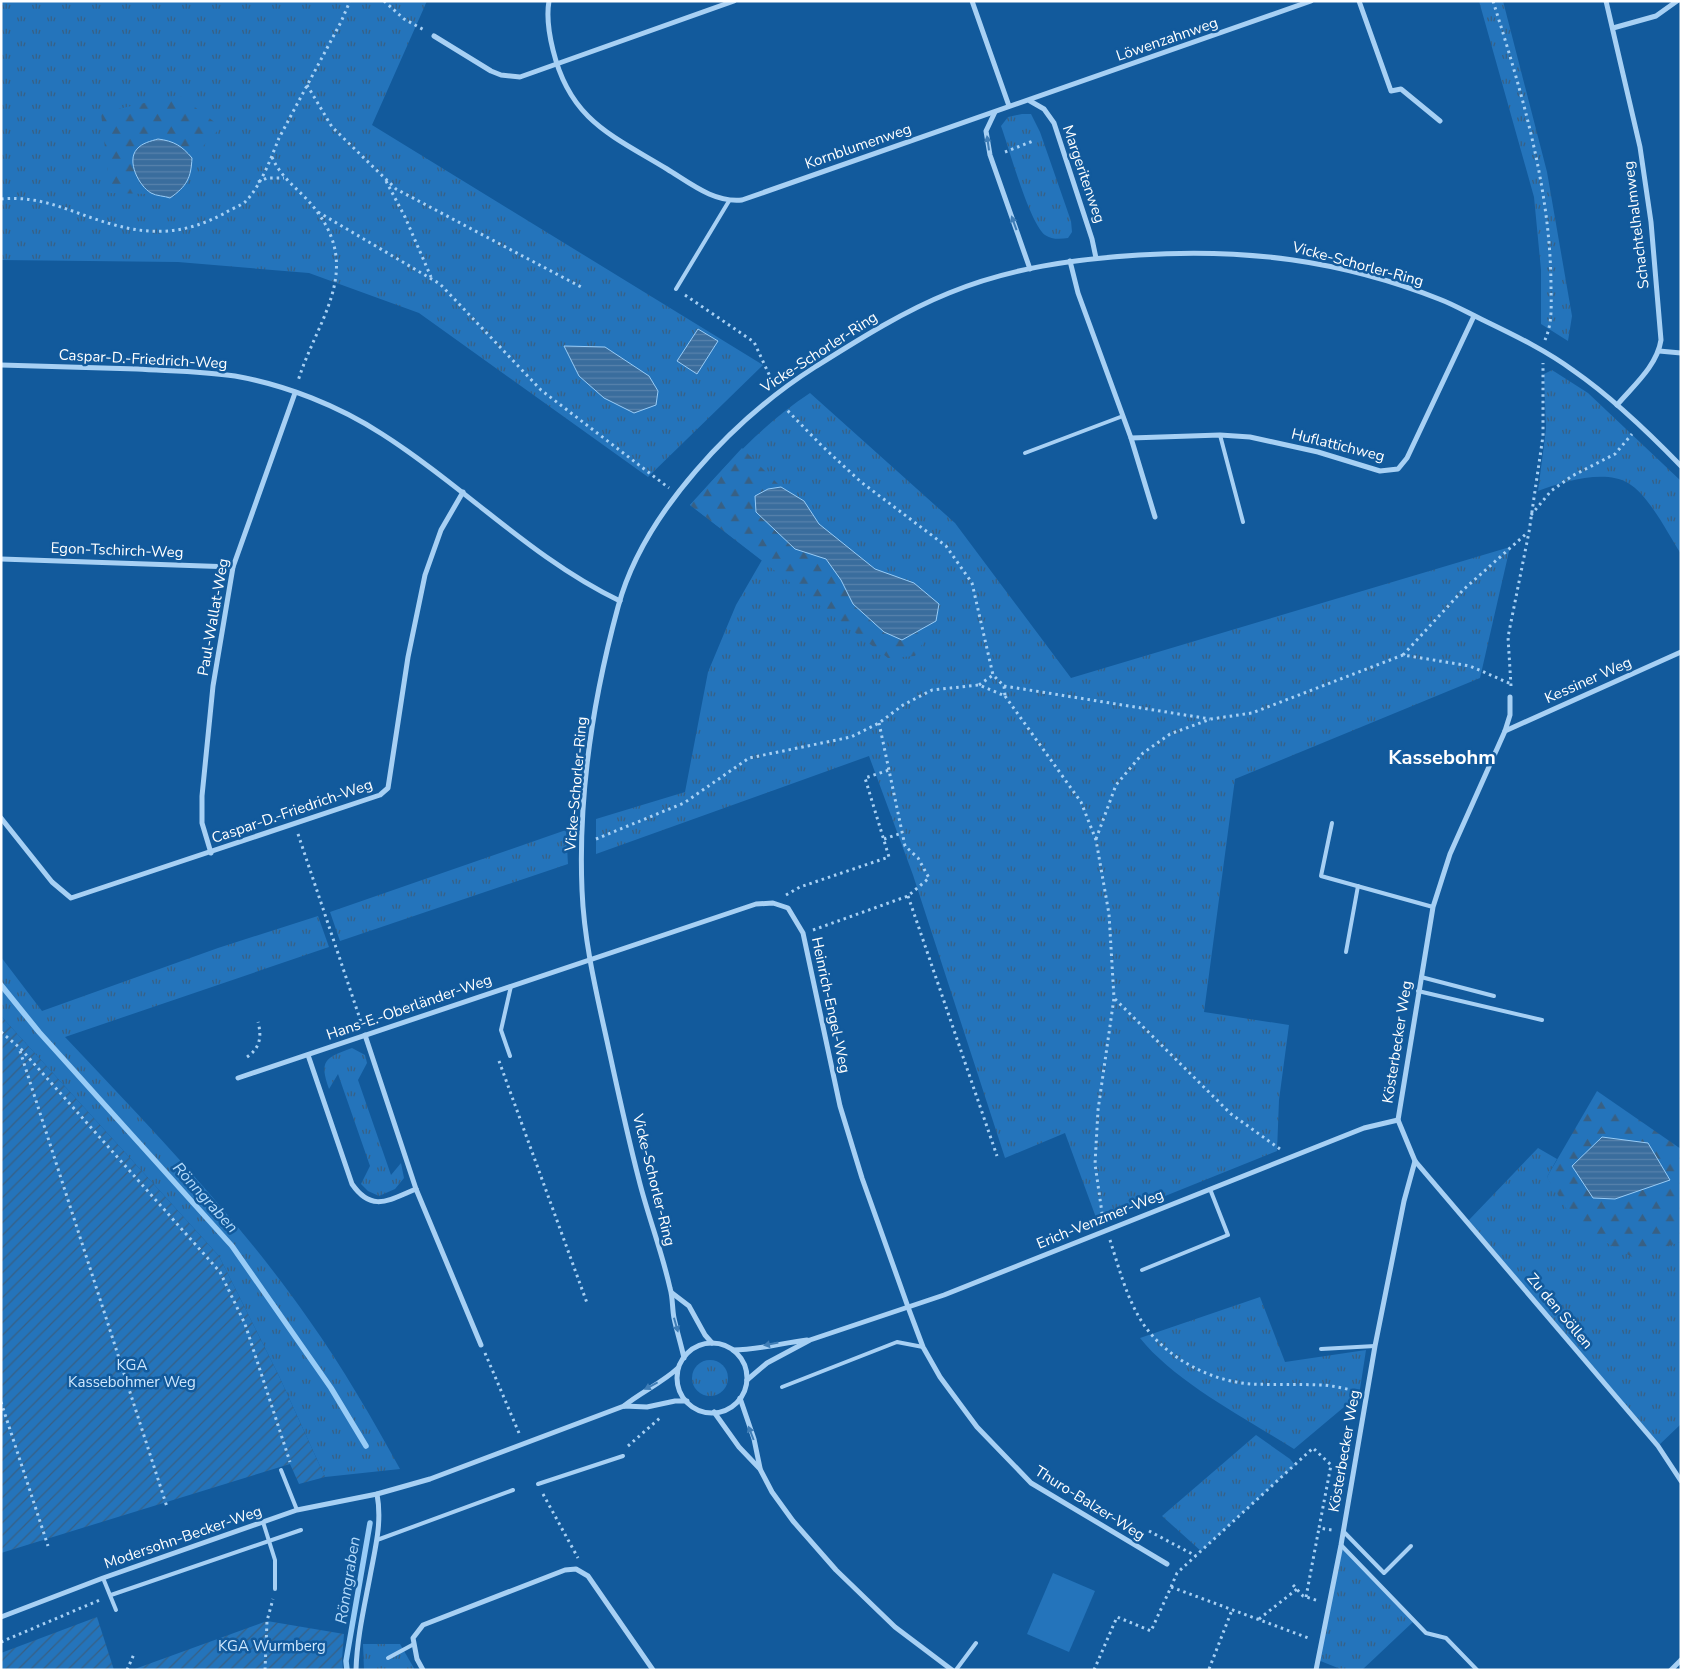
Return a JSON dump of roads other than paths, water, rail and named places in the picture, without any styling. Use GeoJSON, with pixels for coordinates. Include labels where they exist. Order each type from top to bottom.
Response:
{"type":"FeatureCollection","features":[{"type":"Feature","properties":{"kind":"street"},"geometry":{"type":"LineString","coordinates":[[548,1],[549,33],[556,64],[567,92],[598,127],[695,186],[716,197],[729,201]]}},
{"type":"Feature","properties":{"kind":"street"},"geometry":{"type":"LineString","coordinates":[[434,36],[501,75],[520,77],[734,1]]}},
{"type":"Feature","properties":{"kind":"street"},"geometry":{"type":"LineString","coordinates":[[972,1],[1009,106]]}},
{"type":"Feature","properties":{"kind":"street","name":"Löwenzahnweg"},"geometry":{"type":"LineString","coordinates":[[1030,100],[1311,1]]}},
{"type":"Feature","properties":{"kind":"street"},"geometry":{"type":"LineString","coordinates":[[1358,1],[1390,91],[1400,89],[1440,121]]}},
{"type":"Feature","properties":{"kind":"street","name":"Schachtelhalmweg"},"geometry":{"type":"LineString","coordinates":[[1606,1],[1640,147],[1651,222],[1660,340],[1659,350]]}},
{"type":"Feature","properties":{"kind":"street"},"geometry":{"type":"LineString","coordinates":[[1613,28],[1656,16],[1677,1]]}},
{"type":"Feature","properties":{"kind":"street"},"geometry":{"type":"LineString","coordinates":[[1030,100],[995,112],[986,131],[990,156],[1030,269]]}},
{"type":"Feature","properties":{"kind":"street","name":"Margeritenweg"},"geometry":{"type":"LineString","coordinates":[[1030,100],[1044,109],[1054,123],[1092,239],[1096,258]]}},
{"type":"Feature","properties":{"kind":"street","name":"Kornblumenweg"},"geometry":{"type":"LineString","coordinates":[[729,201],[742,200],[995,112]]}},
{"type":"Feature","properties":{"kind":"street","name":"Vicke-Schorler-Ring"},"geometry":{"type":"LineString","coordinates":[[684,1358],[672,1312],[672,1293],[639,1182],[589,959],[582,892],[582,819],[587,755],[596,701],[620,601],[636,561],[657,524],[681,490],[734,429],[766,401],[837,353],[919,306],[973,284],[1070,261],[1204,252],[1292,258],[1395,283],[1444,301],[1560,361],[1617,406],[1681,466]]}},
{"type":"Feature","properties":{"kind":"street"},"geometry":{"type":"LineString","coordinates":[[1070,261],[1078,293],[1131,438],[1155,517]]}},
{"type":"Feature","properties":{"kind":"street","name":"Huflattichweg"},"geometry":{"type":"LineString","coordinates":[[1131,438],[1220,435],[1250,437],[1318,452],[1380,471],[1398,469],[1407,458],[1474,316]]}},
{"type":"Feature","properties":{"kind":"street"},"geometry":{"type":"LineString","coordinates":[[1617,406],[1652,364],[1659,350],[1681,353]]}},
{"type":"Feature","properties":{"kind":"street","name":"Caspar-D.-Friedrich-Weg"},"geometry":{"type":"LineString","coordinates":[[1,365],[185,371],[235,376],[294,393],[346,413],[381,433],[575,577],[620,601]]}},
{"type":"Feature","properties":{"kind":"street","name":"Paul-Wallat-Weg"},"geometry":{"type":"LineString","coordinates":[[212,853],[202,823],[202,796],[213,686],[233,567],[294,393]]}},
{"type":"Feature","properties":{"kind":"street","name":"Caspar-D.-Friedrich-Weg"},"geometry":{"type":"LineString","coordinates":[[1,818],[52,882],[71,898],[369,800],[388,788],[408,657],[426,575],[441,530],[463,492]]}},
{"type":"Feature","properties":{"kind":"street","name":"Egon-Tschirch-Weg"},"geometry":{"type":"LineString","coordinates":[[1,558],[233,567]]}},
{"type":"Feature","properties":{"kind":"street","name":"Kessiner Weg"},"geometry":{"type":"LineString","coordinates":[[1505,731],[1681,652]]}},
{"type":"Feature","properties":{"kind":"street","name":"Kösterbecker Weg"},"geometry":{"type":"LineString","coordinates":[[1316,1670],[1340,1546],[1366,1392],[1404,1201],[1415,1160],[1398,1120],[1433,907],[1450,854],[1505,731],[1510,715],[1510,697]]}},
{"type":"Feature","properties":{"kind":"street","name":"Heinrich-Engel-Weg"},"geometry":{"type":"LineString","coordinates":[[589,959],[756,904],[773,903],[788,908],[803,933],[840,1106],[862,1178],[908,1308]]}},
{"type":"Feature","properties":{"kind":"street","name":"Hans-E.-Oberländer-Weg"},"geometry":{"type":"LineString","coordinates":[[238,1078],[589,959]]}},
{"type":"Feature","properties":{"kind":"street"},"geometry":{"type":"LineString","coordinates":[[365,1035],[416,1189],[481,1345]]}},
{"type":"Feature","properties":{"kind":"street"},"geometry":{"type":"LineString","coordinates":[[308,1055],[352,1184],[359,1194],[368,1201],[380,1202],[416,1189]]}},
{"type":"Feature","properties":{"kind":"street","name":"Erich-Venzmer-Weg"},"geometry":{"type":"LineString","coordinates":[[747,1380],[762,1366],[810,1340],[908,1308],[1364,1128],[1398,1120]]}},
{"type":"Feature","properties":{"kind":"street","name":"Zu den Söllen"},"geometry":{"type":"LineString","coordinates":[[1415,1160],[1658,1446],[1681,1482]]}},
{"type":"Feature","properties":{"kind":"street"},"geometry":{"type":"LineString","coordinates":[[672,1293],[688,1306],[705,1335],[712,1343]]}},
{"type":"Feature","properties":{"kind":"street","name":"Thuro-Balzer-Weg"},"geometry":{"type":"LineString","coordinates":[[908,1308],[923,1347],[940,1377],[967,1415],[1004,1457],[1031,1483],[1167,1564]]}},
{"type":"Feature","properties":{"kind":"street","name":"Erich-Venzmer-Weg"},"geometry":{"type":"LineString","coordinates":[[733,1350],[810,1340]]}},
{"type":"Feature","properties":{"kind":"street"},"geometry":{"type":"LineString","coordinates":[[712,1343],[733,1350],[741,1358],[746,1368],[747,1380],[740,1398],[724,1410],[714,1412],[702,1411],[687,1401],[678,1386],[679,1368],[684,1358],[701,1345],[712,1343]]}},
{"type":"Feature","properties":{"kind":"street","name":"Modersohn-Becker-Weg"},"geometry":{"type":"LineString","coordinates":[[1,1617],[103,1578],[297,1510],[377,1494],[465,1466],[624,1406],[641,1392],[668,1377],[679,1368]]}},
{"type":"Feature","properties":{"kind":"street"},"geometry":{"type":"LineString","coordinates":[[740,1398],[754,1439],[760,1469]]}},
{"type":"Feature","properties":{"kind":"street","name":"Modersohn-Becker-Weg"},"geometry":{"type":"LineString","coordinates":[[624,1406],[646,1407],[675,1401],[687,1401]]}},
{"type":"Feature","properties":{"kind":"street"},"geometry":{"type":"LineString","coordinates":[[714,1412],[739,1447],[760,1469],[772,1492],[793,1521],[836,1570],[889,1622],[945,1668],[952,1670]]}},
{"type":"Feature","properties":{"kind":"street"},"geometry":{"type":"LineString","coordinates":[[356,1670],[357,1643],[377,1540],[380,1510],[377,1494]]}},
{"type":"Feature","properties":{"kind":"street"},"geometry":{"type":"LineString","coordinates":[[423,1670],[417,1659],[413,1638],[423,1626],[565,1570],[576,1569],[588,1576],[653,1670]]}},
{"type":"Feature","properties":{"kind":"street"},"geometry":{"type":"LineString","coordinates":[[1671,1670],[1681,1660]]}},
{"type":"Feature","properties":{"kind":"lane"},"geometry":{"type":"LineString","coordinates":[[676,289],[729,201]]}},
{"type":"Feature","properties":{"kind":"lane"},"geometry":{"type":"LineString","coordinates":[[1025,453],[1123,416]]}},
{"type":"Feature","properties":{"kind":"lane"},"geometry":{"type":"LineString","coordinates":[[1220,435],[1243,522]]}},
{"type":"Feature","properties":{"kind":"lane"},"geometry":{"type":"LineString","coordinates":[[1332,823],[1321,876],[1433,907]]}},
{"type":"Feature","properties":{"kind":"lane"},"geometry":{"type":"LineString","coordinates":[[1346,952],[1358,886]]}},
{"type":"Feature","properties":{"kind":"lane"},"geometry":{"type":"LineString","coordinates":[[1420,977],[1494,996]]}},
{"type":"Feature","properties":{"kind":"lane"},"geometry":{"type":"LineString","coordinates":[[510,1056],[501,1030],[511,986]]}},
{"type":"Feature","properties":{"kind":"lane"},"geometry":{"type":"LineString","coordinates":[[1418,992],[1542,1020]]}},
{"type":"Feature","properties":{"kind":"lane"},"geometry":{"type":"LineString","coordinates":[[1142,1270],[1228,1236],[1210,1189]]}},
{"type":"Feature","properties":{"kind":"lane"},"geometry":{"type":"LineString","coordinates":[[782,1387],[897,1342],[923,1347]]}},
{"type":"Feature","properties":{"kind":"lane"},"geometry":{"type":"LineString","coordinates":[[1321,1348],[1375,1346]]}},
{"type":"Feature","properties":{"kind":"lane"},"geometry":{"type":"LineString","coordinates":[[538,1484],[624,1456]]}},
{"type":"Feature","properties":{"kind":"lane"},"geometry":{"type":"LineString","coordinates":[[281,1470],[297,1510]]}},
{"type":"Feature","properties":{"kind":"lane"},"geometry":{"type":"LineString","coordinates":[[377,1540],[513,1490]]}},
{"type":"Feature","properties":{"kind":"lane"},"geometry":{"type":"LineString","coordinates":[[263,1522],[275,1560],[275,1589]]}},
{"type":"Feature","properties":{"kind":"lane"},"geometry":{"type":"LineString","coordinates":[[111,1595],[301,1530]]}},
{"type":"Feature","properties":{"kind":"lane"},"geometry":{"type":"LineString","coordinates":[[1342,1531],[1384,1573],[1411,1546]]}},
{"type":"Feature","properties":{"kind":"lane"},"geometry":{"type":"LineString","coordinates":[[1340,1546],[1426,1633],[1446,1638],[1477,1670]]}},
{"type":"Feature","properties":{"kind":"lane"},"geometry":{"type":"LineString","coordinates":[[103,1578],[116,1610]]}},
{"type":"Feature","properties":{"kind":"lane"},"geometry":{"type":"LineString","coordinates":[[956,1670],[976,1643]]}},
{"type":"Feature","properties":{"kind":"lane"},"geometry":{"type":"LineString","coordinates":[[388,1658],[414,1644]]}},
{"type":"Feature","properties":{"kind":"waterway","name":"Rönngraben"},"geometry":{"type":"LineString","coordinates":[[1,985],[39,1032],[232,1246],[331,1388],[366,1446]]}},
{"type":"Feature","properties":{"kind":"waterway","name":"Rönngraben"},"geometry":{"type":"LineString","coordinates":[[347,1670],[346,1661],[370,1523]]}},
{"type":"Feature","properties":{"kind":"district","name":"Kassebohm"},"geometry":{"type":"Point","coordinates":[1442,757]}},
{"type":"Feature","properties":{"kind":"park label","name":"KGA Kassebohmer Weg"},"geometry":{"type":"Point","coordinates":[132,1374]}},
{"type":"Feature","properties":{"kind":"park label","name":"KGA Wurmberg"},"geometry":{"type":"Point","coordinates":[272,1646]}}]}
